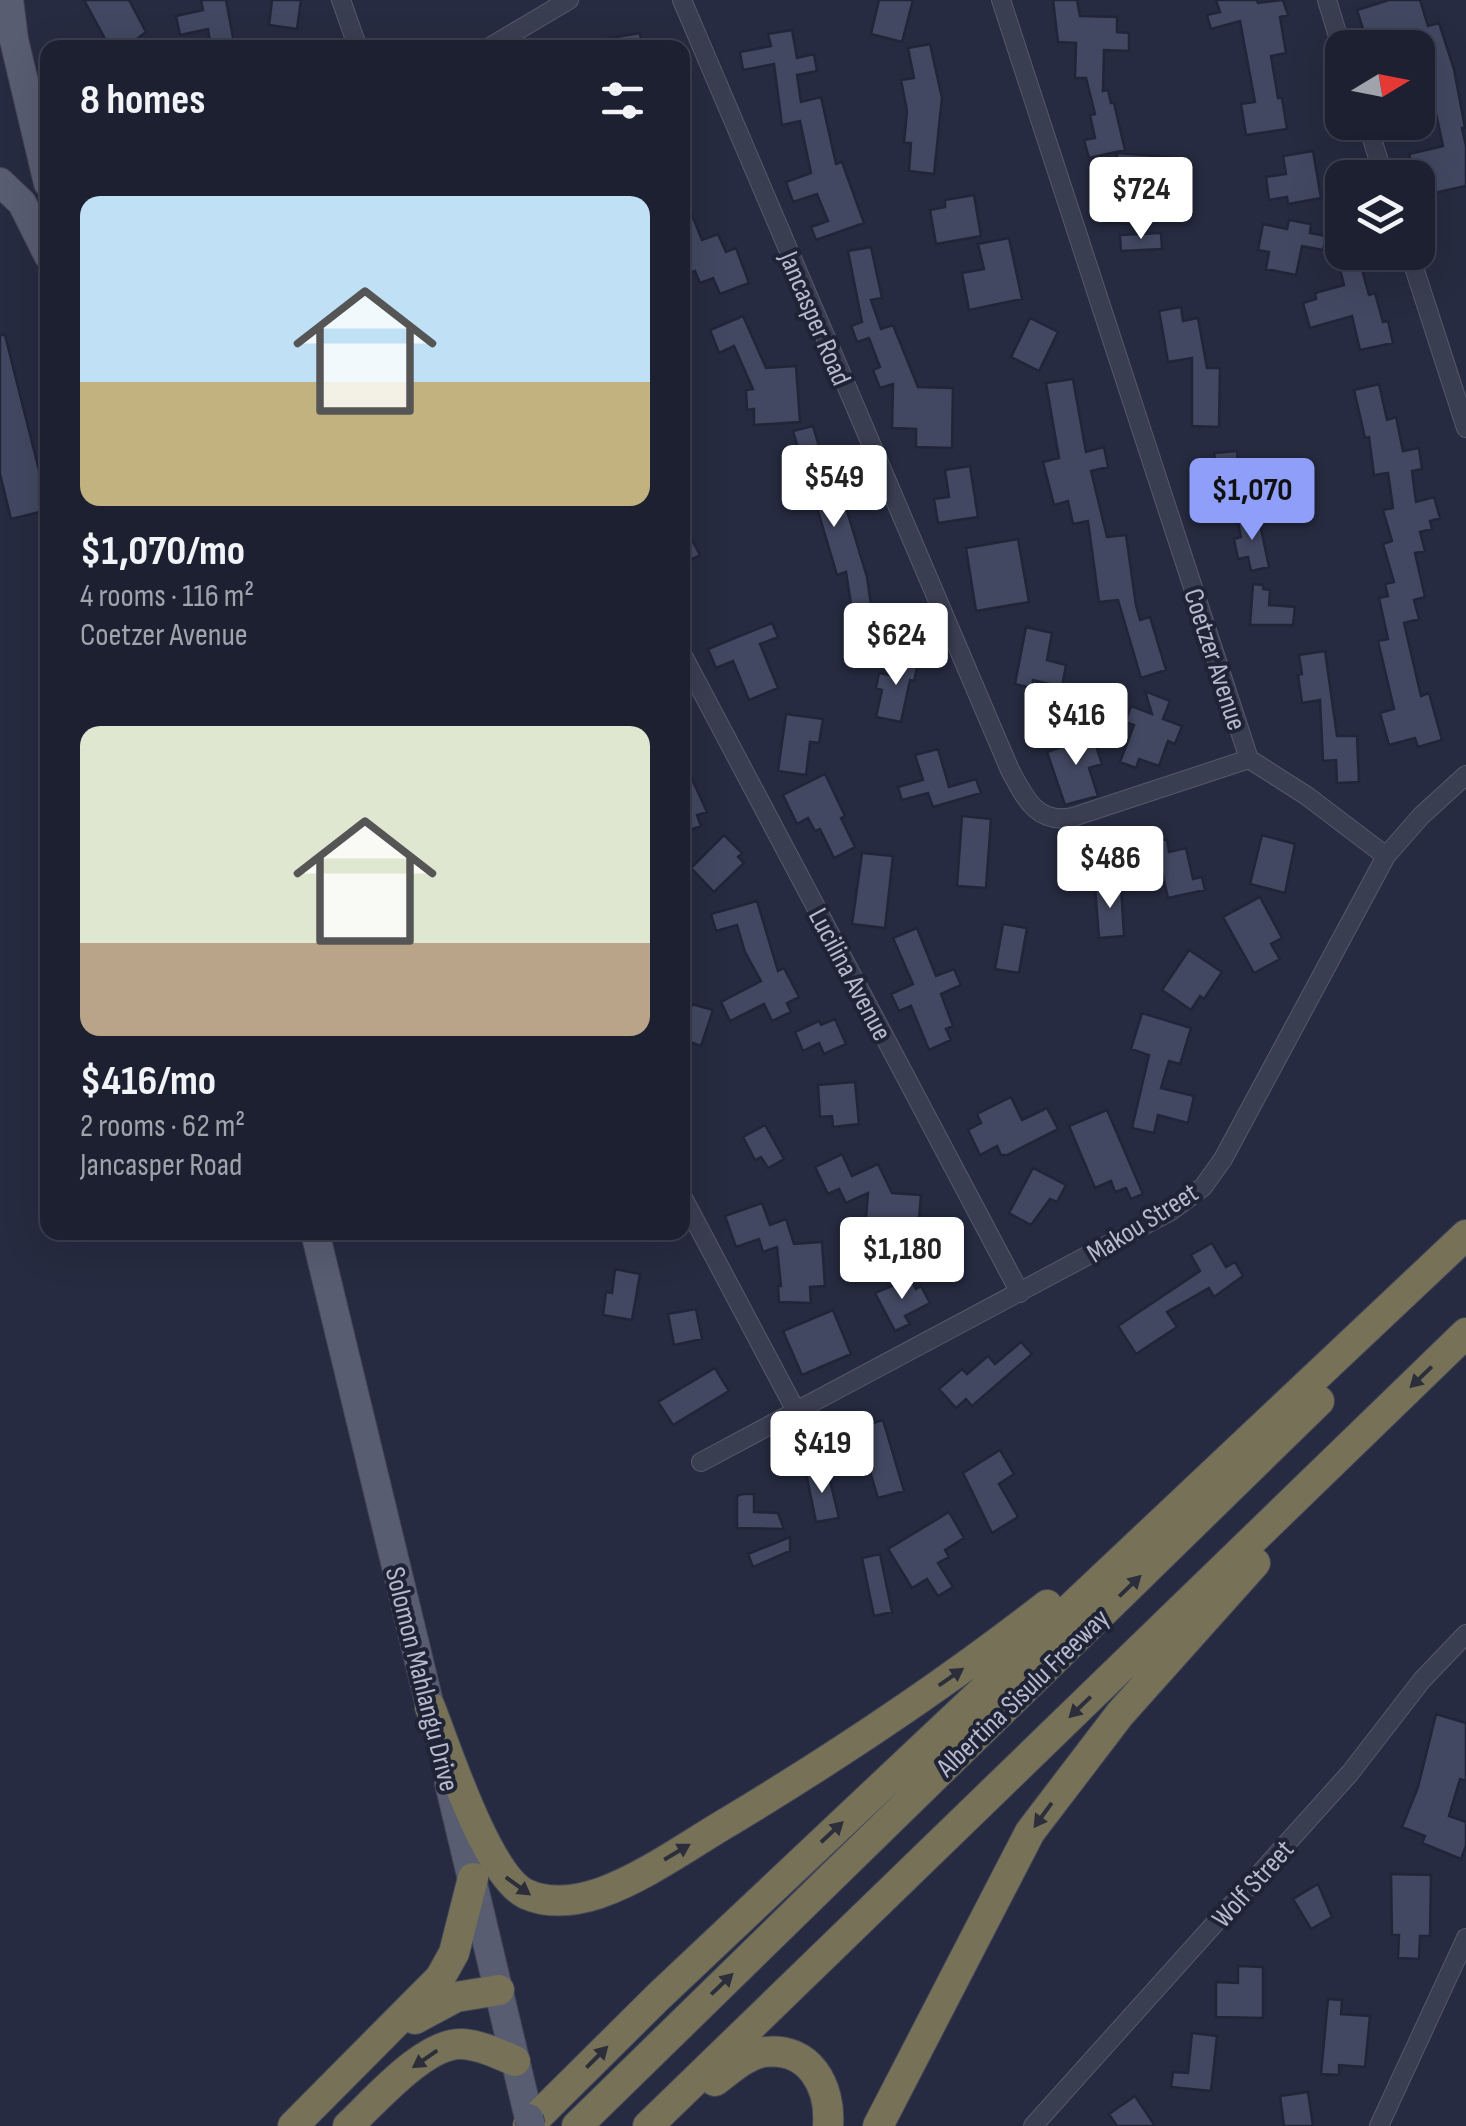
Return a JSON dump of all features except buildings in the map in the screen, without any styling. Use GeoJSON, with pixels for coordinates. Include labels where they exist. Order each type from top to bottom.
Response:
{"type":"FeatureCollection","features":[{"type":"Feature","properties":{"kind":"highway"},"geometry":{"type":"LineString","coordinates":[[529,2123],[1466,1235]]}},
{"type":"Feature","properties":{"kind":"highway","name":"Albertina Sisulu Freeway"},"geometry":{"type":"LineString","coordinates":[[578,2126],[1466,1258]]}},
{"type":"Feature","properties":{"kind":"highway","name":"Albertina Sisulu Freeway"},"geometry":{"type":"LineString","coordinates":[[648,2126],[1466,1333]]}},
{"type":"Feature","properties":{"kind":"highway"},"geometry":{"type":"LineString","coordinates":[[430,1708],[500,1872],[516,1888],[540,1899],[571,1901],[601,1892],[654,1866],[764,1800],[986,1653],[1048,1605],[1258,1421],[1310,1382]]}},
{"type":"Feature","properties":{"kind":"highway"},"geometry":{"type":"LineString","coordinates":[[878,2126],[1030,1832],[1120,1714],[1358,1449],[1376,1420]]}},
{"type":"Feature","properties":{"kind":"highway"},"geometry":{"type":"LineString","coordinates":[[292,2126],[440,1978],[454,1953],[473,1878]]}},
{"type":"Feature","properties":{"kind":"highway"},"geometry":{"type":"LineString","coordinates":[[356,2064],[444,2002],[499,1990]]}},
{"type":"Feature","properties":{"kind":"highway"},"geometry":{"type":"LineString","coordinates":[[348,2126],[426,2055],[443,2047],[459,2043],[475,2046],[516,2061]]}},
{"type":"Feature","properties":{"kind":"highway"},"geometry":{"type":"LineString","coordinates":[[666,2126],[737,2064],[763,2052],[776,2052],[802,2060],[816,2071],[827,2095],[828,2126]]}},
{"type":"Feature","properties":{"kind":"main road"},"geometry":{"type":"LineString","coordinates":[[9,0],[14,40],[40,149]]}},
{"type":"Feature","properties":{"kind":"main road"},"geometry":{"type":"LineString","coordinates":[[0,182],[22,203],[40,239]]}},
{"type":"Feature","properties":{"kind":"main road","name":"Solomon Mahlangu Drive"},"geometry":{"type":"LineString","coordinates":[[317,1240],[529,2123]]}},
{"type":"Feature","properties":{"kind":"street"},"geometry":{"type":"LineString","coordinates":[[341,0],[355,40]]}},
{"type":"Feature","properties":{"kind":"street"},"geometry":{"type":"LineString","coordinates":[[502,40],[569,0]]}},
{"type":"Feature","properties":{"kind":"street","name":"Jancasper Road"},"geometry":{"type":"LineString","coordinates":[[682,0],[1010,770],[1032,807],[1050,818],[1073,817],[1249,759]]}},
{"type":"Feature","properties":{"kind":"street","name":"Coetzer Avenue"},"geometry":{"type":"LineString","coordinates":[[1000,0],[1249,759],[1307,796],[1386,856]]}},
{"type":"Feature","properties":{"kind":"street"},"geometry":{"type":"LineString","coordinates":[[1327,0],[1336,30]]}},
{"type":"Feature","properties":{"kind":"street"},"geometry":{"type":"LineString","coordinates":[[1415,270],[1466,428]]}},
{"type":"Feature","properties":{"kind":"street","name":"Lucilina Avenue"},"geometry":{"type":"LineString","coordinates":[[690,669],[1020,1294]]}},
{"type":"Feature","properties":{"kind":"street","name":"Makou Street"},"geometry":{"type":"LineString","coordinates":[[701,1462],[1020,1294],[1191,1198],[1212,1176],[1386,856],[1421,816],[1466,775]]}},
{"type":"Feature","properties":{"kind":"street"},"geometry":{"type":"LineString","coordinates":[[690,1211],[796,1411]]}},
{"type":"Feature","properties":{"kind":"street","name":"Wolf Street"},"geometry":{"type":"LineString","coordinates":[[1033,2126],[1324,1802],[1422,1680],[1466,1634]]}},
{"type":"Feature","properties":{"kind":"street"},"geometry":{"type":"LineString","coordinates":[[1379,2126],[1466,1938]]}}]}
